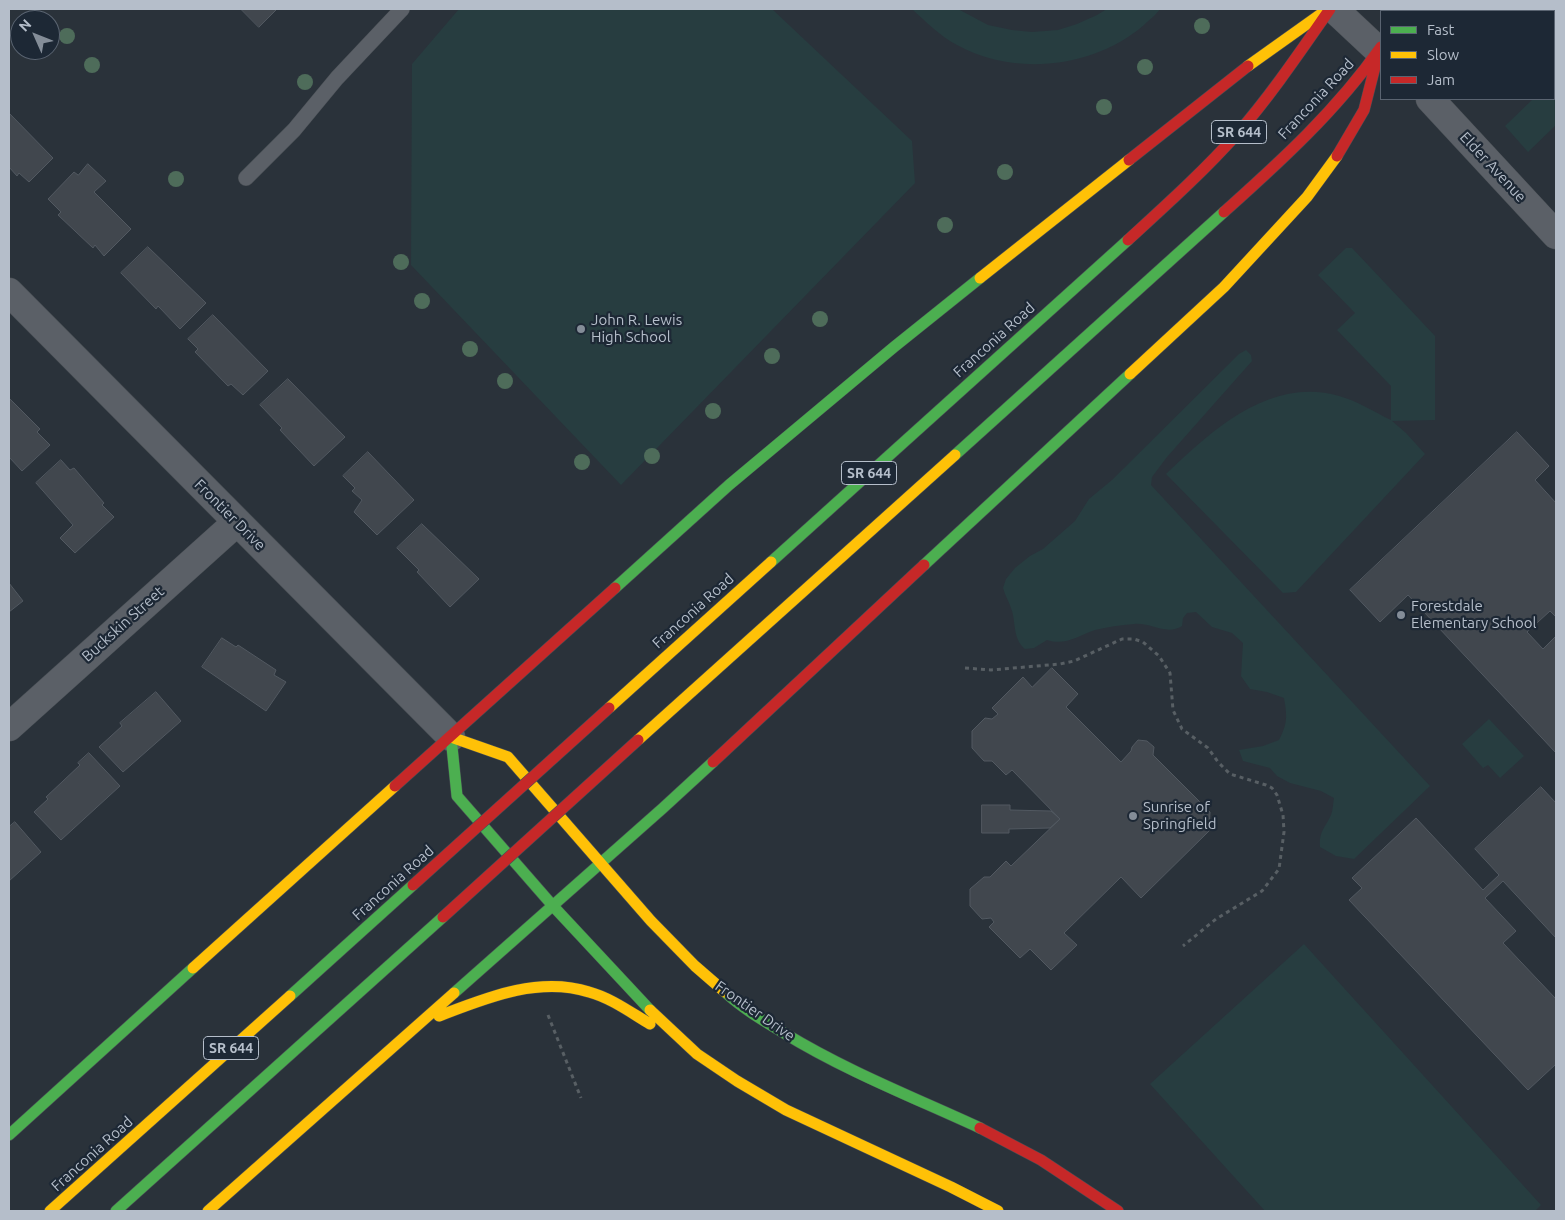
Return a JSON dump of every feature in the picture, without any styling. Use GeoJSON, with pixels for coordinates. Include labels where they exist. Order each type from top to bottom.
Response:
{"type":"FeatureCollection","features":[{"type":"Feature","properties":{"kind":"main road","name":"Franconia Road"},"geometry":{"type":"LineString","coordinates":[[50,1211],[1190,184],[1238,134],[1279,84],[1329,9]]}},
{"type":"Feature","properties":{"kind":"main road","name":"Franconia Road"},"geometry":{"type":"LineString","coordinates":[[9,1135],[791,432],[902,341],[1236,76],[1329,9]]}},
{"type":"Feature","properties":{"kind":"main road","name":"Franconia Road"},"geometry":{"type":"LineString","coordinates":[[116,1211],[1244,194],[1351,87],[1380,50]]}},
{"type":"Feature","properties":{"kind":"main road","name":"Franconia Road"},"geometry":{"type":"LineString","coordinates":[[208,1211],[663,808],[1224,287],[1307,197],[1342,149],[1364,110],[1380,50]]}},
{"type":"Feature","properties":{"kind":"main road","name":"Frontier Drive"},"geometry":{"type":"LineString","coordinates":[[451,737],[508,757],[650,921],[695,966],[733,1000],[817,1053],[980,1128],[1041,1160],[1118,1211]]}},
{"type":"Feature","properties":{"kind":"main road"},"geometry":{"type":"LineString","coordinates":[[451,737],[457,796],[553,906],[654,1014],[697,1054]]}},
{"type":"Feature","properties":{"kind":"main road"},"geometry":{"type":"LineString","coordinates":[[421,1023],[487,997],[512,990],[534,987],[558,987],[585,991],[609,1000],[786,1110],[998,1211]]}},
{"type":"Feature","properties":{"kind":"street"},"geometry":{"type":"LineString","coordinates":[[1334,9],[1380,50]]}},
{"type":"Feature","properties":{"kind":"street","name":"Elder Avenue"},"geometry":{"type":"LineString","coordinates":[[1431,100],[1556,235]]}},
{"type":"Feature","properties":{"kind":"street","name":"Frontier Drive"},"geometry":{"type":"LineString","coordinates":[[9,292],[451,737]]}},
{"type":"Feature","properties":{"kind":"street","name":"Buckskin Street"},"geometry":{"type":"LineString","coordinates":[[9,727],[237,522]]}},
{"type":"Feature","properties":{"kind":"lane"},"geometry":{"type":"LineString","coordinates":[[246,178],[294,130],[337,78],[402,9]]}},
{"type":"Feature","properties":{"kind":"path"},"geometry":{"type":"LineString","coordinates":[[965,668],[991,670],[1060,664],[1074,661],[1122,639],[1134,639],[1143,642],[1160,656],[1170,673],[1173,710],[1182,729],[1208,748],[1230,774],[1266,785],[1272,788],[1278,795],[1283,815],[1284,832],[1279,869],[1262,891],[1216,919],[1183,946]]}},
{"type":"Feature","properties":{"kind":"path"},"geometry":{"type":"LineString","coordinates":[[548,1015],[581,1098]]}},
{"type":"Feature","properties":{"kind":"green space"},"geometry":{"type":"Polygon","coordinates":[[[459,9],[772,9],[912,141],[915,183],[621,485],[411,265],[412,64],[459,9]]]}},
{"type":"Feature","properties":{"kind":"green space"},"geometry":{"type":"Polygon","coordinates":[[[912,9],[958,9],[988,25],[1032,32],[1058,30],[1077,24],[1107,9],[1160,9],[1144,25],[1124,40],[1102,51],[1078,59],[1054,63],[1028,64],[980,55],[957,45],[939,33],[912,9]]]}},
{"type":"Feature","properties":{"kind":"green space"},"geometry":{"type":"Polygon","coordinates":[[[1555,78],[1556,125],[1528,152],[1505,126],[1532,100],[1555,100],[1555,78]]]}},
{"type":"Feature","properties":{"kind":"green space"},"geometry":{"type":"Polygon","coordinates":[[[1346,248],[1352,248],[1435,336],[1435,420],[1392,421],[1425,454],[1296,592],[1283,593],[1166,474],[1222,425],[1244,411],[1266,401],[1289,394],[1314,392],[1339,396],[1391,420],[1391,386],[1337,330],[1355,313],[1318,275],[1346,248]]]}},
{"type":"Feature","properties":{"kind":"green space"},"geometry":{"type":"Polygon","coordinates":[[[1246,350],[1251,355],[1252,361],[1167,457],[1152,477],[1151,485],[1430,786],[1354,859],[1336,856],[1320,847],[1321,833],[1331,815],[1334,798],[1321,791],[1290,783],[1277,776],[1270,768],[1243,761],[1239,750],[1263,746],[1279,740],[1284,729],[1286,710],[1284,698],[1250,689],[1241,676],[1243,643],[1232,633],[1212,627],[1196,612],[1187,613],[1183,618],[1182,626],[1176,629],[1170,630],[1134,624],[1095,630],[1066,641],[1054,642],[1047,640],[1034,648],[1025,649],[1018,641],[1012,611],[1003,588],[1006,579],[1015,568],[1030,556],[1043,549],[1075,521],[1089,499],[1112,480],[1239,354],[1246,350]]]}},
{"type":"Feature","properties":{"kind":"green space"},"geometry":{"type":"Polygon","coordinates":[[[1489,719],[1524,756],[1500,778],[1488,765],[1483,768],[1462,744],[1489,719]]]}},
{"type":"Feature","properties":{"kind":"green space"},"geometry":{"type":"Polygon","coordinates":[[[1304,944],[1541,1205],[1535,1211],[1265,1211],[1150,1084],[1304,944]]]}},
{"type":"Feature","properties":{"kind":"building"},"geometry":{"type":"Polygon","coordinates":[[[241,9],[277,9],[259,27],[241,9]]]}},
{"type":"Feature","properties":{"kind":"building"},"geometry":{"type":"Polygon","coordinates":[[[1514,9],[1518,10],[1496,10],[1514,9]]]}},
{"type":"Feature","properties":{"kind":"building"},"geometry":{"type":"Polygon","coordinates":[[[9,113],[53,158],[29,182],[19,173],[17,176],[9,167],[9,113]]]}},
{"type":"Feature","properties":{"kind":"building"},"geometry":{"type":"Polygon","coordinates":[[[88,164],[106,181],[94,192],[131,229],[104,256],[95,245],[93,248],[58,215],[61,212],[48,199],[74,172],[78,175],[88,164]]]}},
{"type":"Feature","properties":{"kind":"building"},"geometry":{"type":"Polygon","coordinates":[[[148,247],[206,303],[180,329],[158,306],[156,309],[121,273],[148,247]]]}},
{"type":"Feature","properties":{"kind":"building"},"geometry":{"type":"Polygon","coordinates":[[[213,315],[268,371],[243,395],[231,384],[228,386],[195,352],[198,349],[188,339],[213,315]]]}},
{"type":"Feature","properties":{"kind":"building"},"geometry":{"type":"Polygon","coordinates":[[[288,379],[345,437],[314,466],[280,430],[282,428],[260,405],[288,379]]]}},
{"type":"Feature","properties":{"kind":"building"},"geometry":{"type":"Polygon","coordinates":[[[9,398],[40,429],[37,432],[50,445],[22,471],[9,457],[9,398]]]}},
{"type":"Feature","properties":{"kind":"building"},"geometry":{"type":"Polygon","coordinates":[[[1517,432],[1549,466],[1535,480],[1556,503],[1556,617],[1550,611],[1527,632],[1543,649],[1556,636],[1556,753],[1408,595],[1380,622],[1350,590],[1517,432]]]}},
{"type":"Feature","properties":{"kind":"building"},"geometry":{"type":"Polygon","coordinates":[[[368,452],[414,500],[377,535],[354,512],[362,500],[352,491],[355,488],[343,476],[368,452]]]}},
{"type":"Feature","properties":{"kind":"building"},"geometry":{"type":"Polygon","coordinates":[[[61,460],[70,470],[74,468],[104,503],[102,505],[114,517],[75,553],[60,538],[73,525],[36,483],[61,460]]]}},
{"type":"Feature","properties":{"kind":"building"},"geometry":{"type":"Polygon","coordinates":[[[422,524],[479,579],[450,607],[417,572],[419,570],[397,548],[422,524]]]}},
{"type":"Feature","properties":{"kind":"building"},"geometry":{"type":"Polygon","coordinates":[[[9,583],[23,601],[9,612],[9,583]]]}},
{"type":"Feature","properties":{"kind":"building"},"geometry":{"type":"Polygon","coordinates":[[[222,638],[236,647],[238,645],[276,670],[274,675],[286,682],[266,711],[202,667],[222,638]]]}},
{"type":"Feature","properties":{"kind":"building","name":"Sunrise of Springfield"},"geometry":{"type":"Polygon","coordinates":[[[1052,668],[1078,694],[1066,707],[1121,762],[1138,740],[1147,741],[1154,747],[1153,755],[1210,812],[1209,831],[1141,898],[1121,877],[1064,933],[1077,945],[1051,970],[1030,949],[1020,958],[989,927],[994,922],[991,918],[982,919],[970,906],[970,889],[984,877],[990,877],[1006,861],[1011,866],[1060,819],[1012,770],[1006,775],[992,761],[984,761],[972,748],[972,731],[985,718],[992,719],[998,714],[992,708],[1023,677],[1032,687],[1052,668]]]}},
{"type":"Feature","properties":{"kind":"building"},"geometry":{"type":"Polygon","coordinates":[[[156,692],[181,721],[123,772],[99,747],[122,726],[120,723],[156,692]]]}},
{"type":"Feature","properties":{"kind":"building"},"geometry":{"type":"Polygon","coordinates":[[[89,753],[120,786],[61,840],[34,812],[48,799],[46,797],[80,765],[78,763],[89,753]]]}},
{"type":"Feature","properties":{"kind":"building"},"geometry":{"type":"Polygon","coordinates":[[[1541,787],[1556,803],[1556,938],[1503,881],[1485,898],[1516,931],[1503,943],[1556,999],[1556,1064],[1528,1090],[1349,900],[1362,888],[1352,878],[1416,818],[1483,890],[1499,875],[1475,849],[1541,787]]]}},
{"type":"Feature","properties":{"kind":"building"},"geometry":{"type":"Polygon","coordinates":[[[982,805],[1010,805],[1010,810],[1051,811],[1060,819],[1050,828],[1009,829],[1009,833],[982,833],[982,805]]]}},
{"type":"Feature","properties":{"kind":"building"},"geometry":{"type":"Polygon","coordinates":[[[15,822],[41,852],[9,881],[9,827],[15,822]]]}},
{"type":"Feature","properties":{"kind":"traffic: fast"},"geometry":{"type":"LineString","coordinates":[[955,455],[1224,212]]}},
{"type":"Feature","properties":{"kind":"traffic: fast"},"geometry":{"type":"LineString","coordinates":[[771,562],[1128,240]]}},
{"type":"Feature","properties":{"kind":"traffic: fast"},"geometry":{"type":"LineString","coordinates":[[615,588],[729,485],[980,278]]}},
{"type":"Feature","properties":{"kind":"traffic: fast"},"geometry":{"type":"LineString","coordinates":[[924,565],[1130,374]]}},
{"type":"Feature","properties":{"kind":"traffic: fast"},"geometry":{"type":"LineString","coordinates":[[451,737],[457,796],[553,906],[650,1010]]}},
{"type":"Feature","properties":{"kind":"traffic: fast"},"geometry":{"type":"LineString","coordinates":[[454,993],[713,762]]}},
{"type":"Feature","properties":{"kind":"traffic: fast"},"geometry":{"type":"LineString","coordinates":[[290,996],[413,885]]}},
{"type":"Feature","properties":{"kind":"traffic: fast"},"geometry":{"type":"LineString","coordinates":[[116,1211],[443,917]]}},
{"type":"Feature","properties":{"kind":"traffic: fast"},"geometry":{"type":"LineString","coordinates":[[9,1135],[193,968]]}},
{"type":"Feature","properties":{"kind":"traffic: fast"},"geometry":{"type":"LineString","coordinates":[[725,992],[761,1019],[832,1060],[980,1128]]}},
{"type":"Feature","properties":{"kind":"traffic: slow"},"geometry":{"type":"LineString","coordinates":[[1248,66],[1328,9]]}},
{"type":"Feature","properties":{"kind":"traffic: slow"},"geometry":{"type":"LineString","coordinates":[[1130,374],[1224,287],[1307,197],[1337,156]]}},
{"type":"Feature","properties":{"kind":"traffic: slow"},"geometry":{"type":"LineString","coordinates":[[980,278],[1129,160]]}},
{"type":"Feature","properties":{"kind":"traffic: slow"},"geometry":{"type":"LineString","coordinates":[[638,740],[955,455]]}},
{"type":"Feature","properties":{"kind":"traffic: slow"},"geometry":{"type":"LineString","coordinates":[[609,708],[771,562]]}},
{"type":"Feature","properties":{"kind":"traffic: slow"},"geometry":{"type":"LineString","coordinates":[[451,737],[508,757],[651,921],[695,966],[725,992]]}},
{"type":"Feature","properties":{"kind":"traffic: slow"},"geometry":{"type":"LineString","coordinates":[[193,968],[395,786]]}},
{"type":"Feature","properties":{"kind":"traffic: slow"},"geometry":{"type":"LineString","coordinates":[[439,1016],[475,1002],[512,991],[551,986],[589,992],[605,998],[650,1024]]}},
{"type":"Feature","properties":{"kind":"traffic: slow"},"geometry":{"type":"LineString","coordinates":[[208,1211],[454,993]]}},
{"type":"Feature","properties":{"kind":"traffic: slow"},"geometry":{"type":"LineString","coordinates":[[50,1211],[290,996]]}},
{"type":"Feature","properties":{"kind":"traffic: slow"},"geometry":{"type":"LineString","coordinates":[[650,1010],[697,1054],[737,1081],[786,1110],[998,1211]]}},
{"type":"Feature","properties":{"kind":"traffic: jam"},"geometry":{"type":"LineString","coordinates":[[1128,240],[1170,202],[1237,134],[1273,89],[1330,9]]}},
{"type":"Feature","properties":{"kind":"traffic: jam"},"geometry":{"type":"LineString","coordinates":[[1224,212],[1307,134],[1346,92],[1380,48]]}},
{"type":"Feature","properties":{"kind":"traffic: jam"},"geometry":{"type":"LineString","coordinates":[[1337,156],[1364,110],[1379,51]]}},
{"type":"Feature","properties":{"kind":"traffic: jam"},"geometry":{"type":"LineString","coordinates":[[1129,160],[1248,66]]}},
{"type":"Feature","properties":{"kind":"traffic: jam"},"geometry":{"type":"LineString","coordinates":[[713,762],[924,565]]}},
{"type":"Feature","properties":{"kind":"traffic: jam"},"geometry":{"type":"LineString","coordinates":[[395,786],[615,588]]}},
{"type":"Feature","properties":{"kind":"traffic: jam"},"geometry":{"type":"LineString","coordinates":[[413,885],[609,708]]}},
{"type":"Feature","properties":{"kind":"traffic: jam"},"geometry":{"type":"LineString","coordinates":[[443,917],[638,740]]}},
{"type":"Feature","properties":{"kind":"traffic: jam"},"geometry":{"type":"LineString","coordinates":[[980,1128],[1041,1160],[1118,1211]]}},
{"type":"Feature","properties":{"kind":"place","name":"John R. Lewis High School"},"geometry":{"type":"Point","coordinates":[581,329]}},
{"type":"Feature","properties":{"kind":"place","name":"Forestdale Elementary School"},"geometry":{"type":"Point","coordinates":[1401,615]}},
{"type":"Feature","properties":{"kind":"place","name":"Sunrise of Springfield"},"geometry":{"type":"Point","coordinates":[1133,816]}}]}
